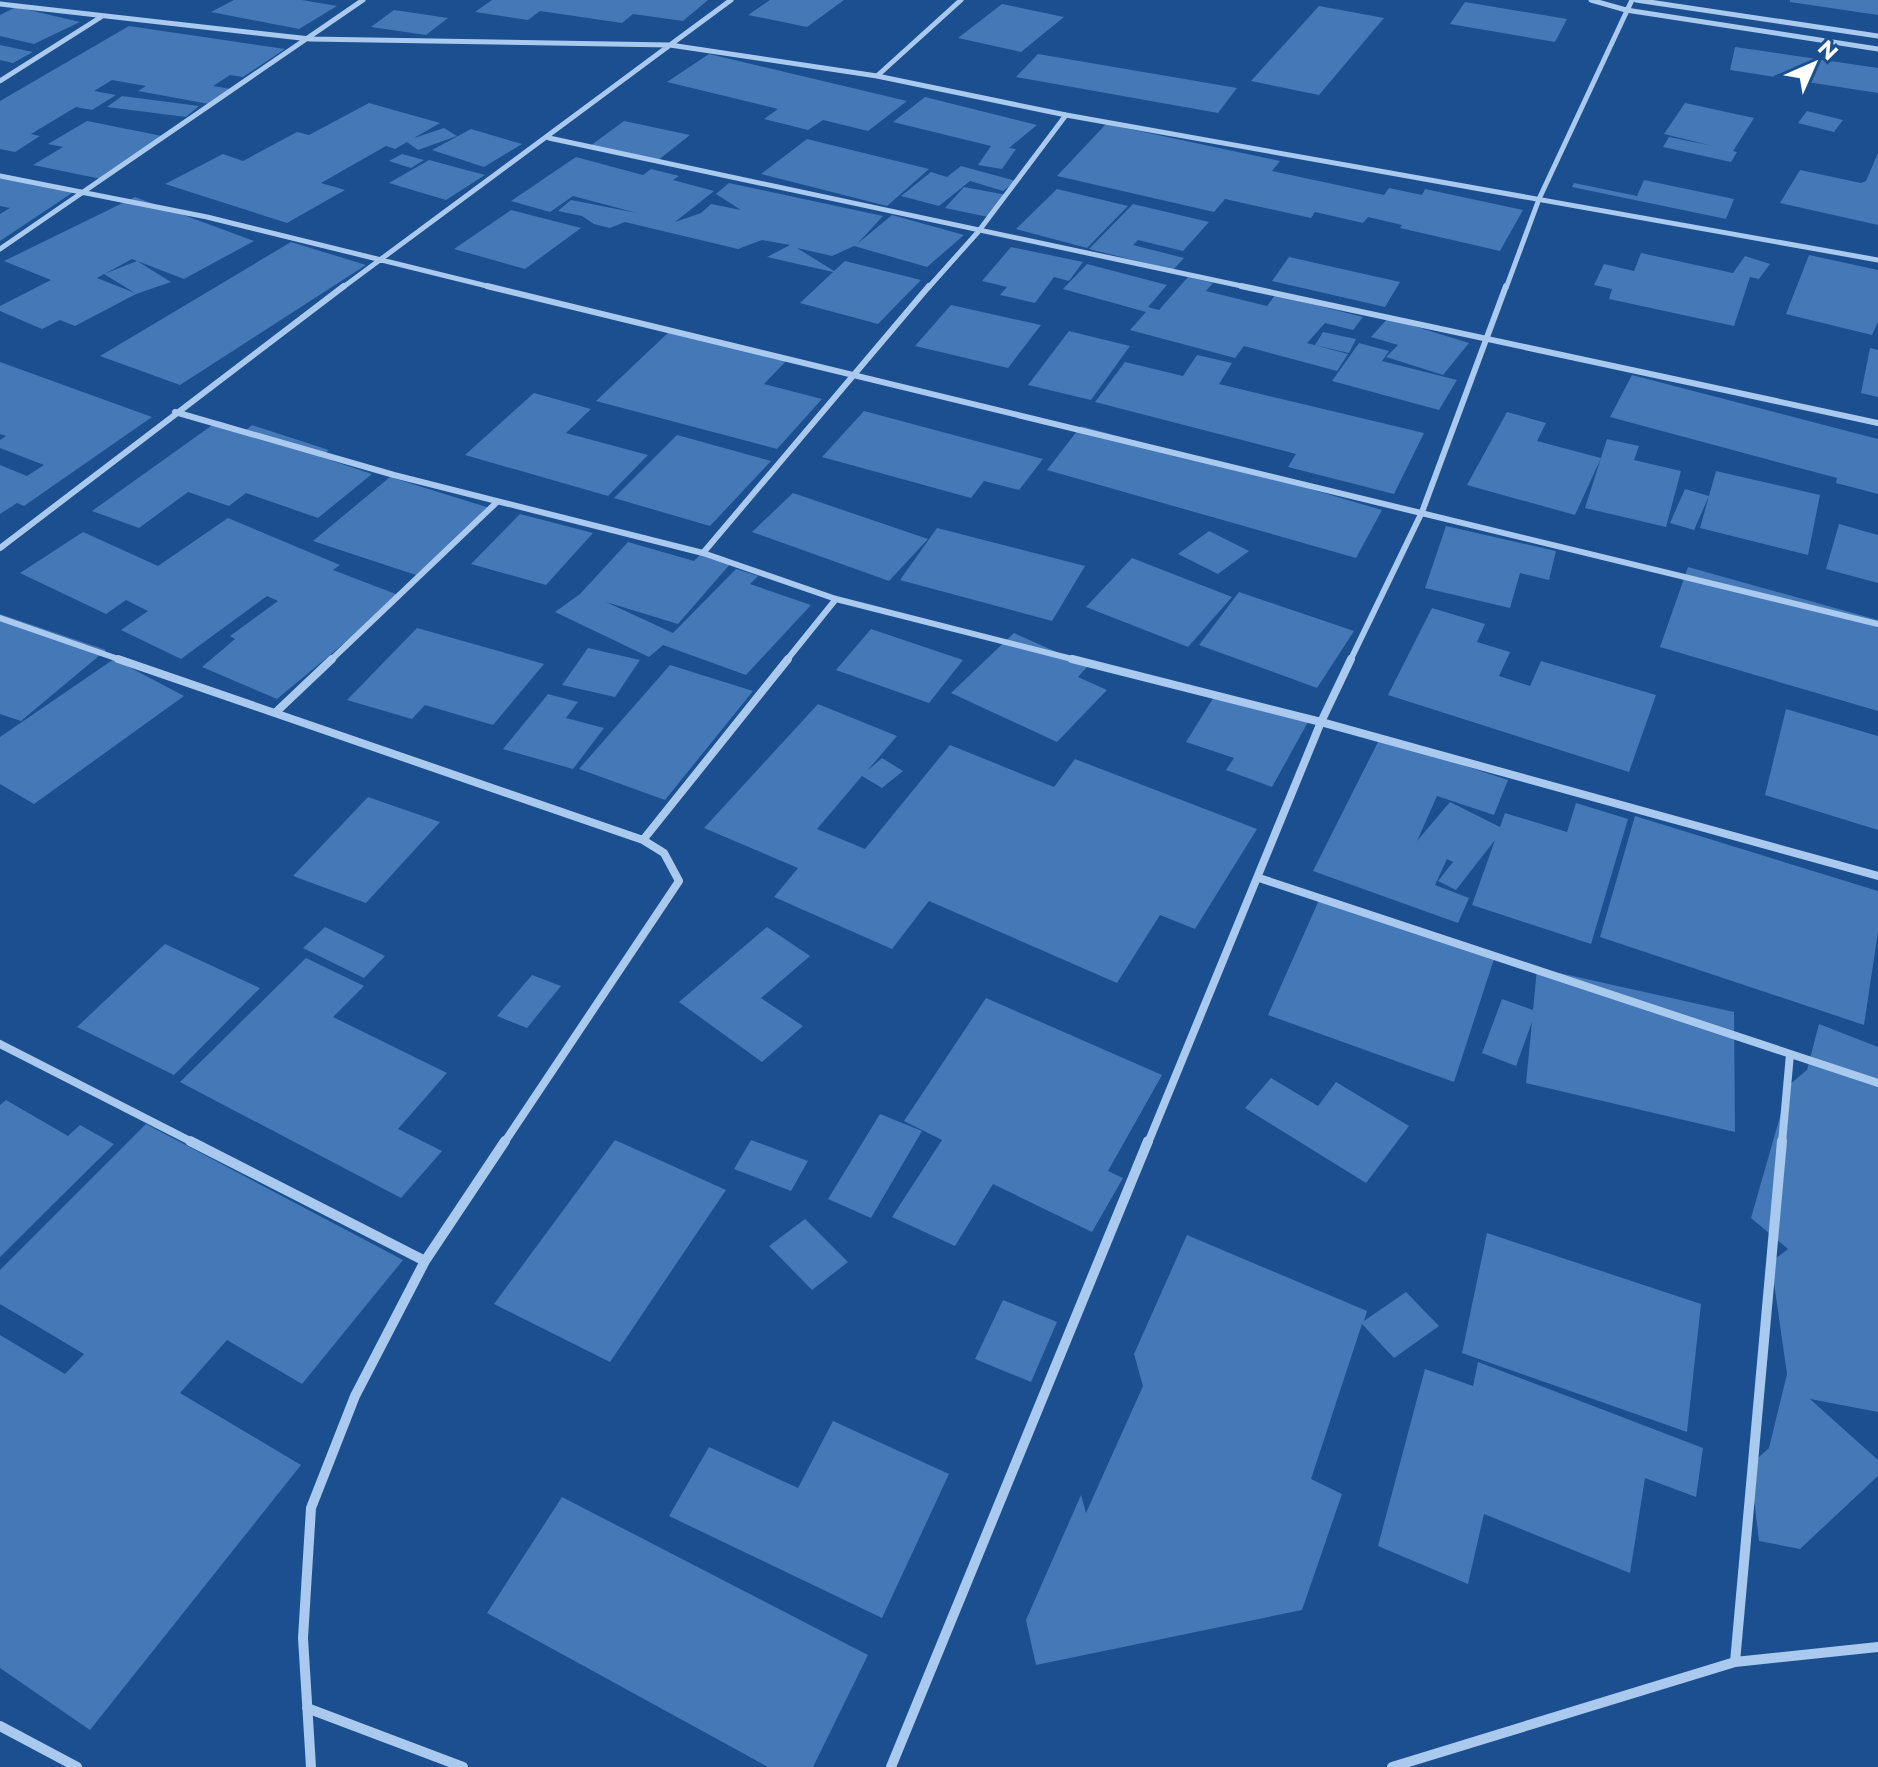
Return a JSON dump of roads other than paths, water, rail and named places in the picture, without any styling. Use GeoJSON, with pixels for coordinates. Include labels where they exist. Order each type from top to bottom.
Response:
{"type":"FeatureCollection","features":[{"type":"Feature","properties":{"kind":"street"},"geometry":{"type":"LineString","coordinates":[[0,249],[363,0]]}},
{"type":"Feature","properties":{"kind":"street"},"geometry":{"type":"LineString","coordinates":[[0,548],[175,412],[549,138],[731,0]]}},
{"type":"Feature","properties":{"kind":"street"},"geometry":{"type":"LineString","coordinates":[[877,76],[961,0]]}},
{"type":"Feature","properties":{"kind":"street"},"geometry":{"type":"LineString","coordinates":[[1591,0],[1626,10],[1878,49]]}},
{"type":"Feature","properties":{"kind":"street"},"geometry":{"type":"LineString","coordinates":[[891,1767],[1321,722],[1422,512],[1539,199],[1626,10],[1634,0],[1878,36]]}},
{"type":"Feature","properties":{"kind":"street"},"geometry":{"type":"LineString","coordinates":[[0,4],[310,39],[670,45],[877,76],[1066,115],[1878,260]]}},
{"type":"Feature","properties":{"kind":"street"},"geometry":{"type":"LineString","coordinates":[[0,81],[101,17]]}},
{"type":"Feature","properties":{"kind":"street"},"geometry":{"type":"LineString","coordinates":[[703,553],[854,371],[978,232],[1066,115]]}},
{"type":"Feature","properties":{"kind":"street"},"geometry":{"type":"LineString","coordinates":[[549,138],[1878,423]]}},
{"type":"Feature","properties":{"kind":"street"},"geometry":{"type":"LineString","coordinates":[[0,176],[90,190],[380,262],[854,371],[1878,624]]}},
{"type":"Feature","properties":{"kind":"street"},"geometry":{"type":"LineString","coordinates":[[175,412],[497,502],[703,553],[836,599],[1321,722],[1878,876]]}},
{"type":"Feature","properties":{"kind":"street"},"geometry":{"type":"LineString","coordinates":[[275,713],[497,502]]}},
{"type":"Feature","properties":{"kind":"street"},"geometry":{"type":"LineString","coordinates":[[643,840],[836,599]]}},
{"type":"Feature","properties":{"kind":"street"},"geometry":{"type":"LineString","coordinates":[[0,618],[643,840],[664,853],[679,881],[425,1261],[355,1396],[311,1508],[303,1638],[311,1767]]}},
{"type":"Feature","properties":{"kind":"street"},"geometry":{"type":"LineString","coordinates":[[1259,878],[1878,1083]]}},
{"type":"Feature","properties":{"kind":"street"},"geometry":{"type":"LineString","coordinates":[[0,1044],[425,1261]]}},
{"type":"Feature","properties":{"kind":"street"},"geometry":{"type":"LineString","coordinates":[[1735,1662],[1790,1054]]}},
{"type":"Feature","properties":{"kind":"street"},"geometry":{"type":"LineString","coordinates":[[1392,1767],[1735,1662],[1878,1647]]}},
{"type":"Feature","properties":{"kind":"street"},"geometry":{"type":"LineString","coordinates":[[307,1708],[463,1767]]}},
{"type":"Feature","properties":{"kind":"street"},"geometry":{"type":"LineString","coordinates":[[0,1726],[77,1767]]}}]}
